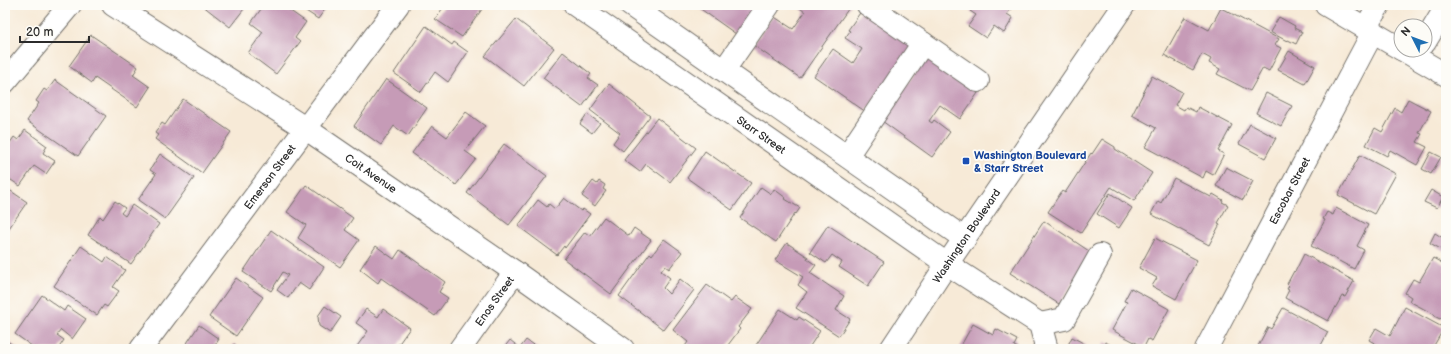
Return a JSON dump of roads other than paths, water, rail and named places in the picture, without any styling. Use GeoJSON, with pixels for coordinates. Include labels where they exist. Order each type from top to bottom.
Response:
{"type":"FeatureCollection","features":[{"type":"Feature","properties":{"kind":"street"},"geometry":{"type":"LineString","coordinates":[[5,82],[70,5]]}},
{"type":"Feature","properties":{"kind":"street","name":"Coit Avenue"},"geometry":{"type":"LineString","coordinates":[[113,5],[305,128],[515,272],[622,349]]}},
{"type":"Feature","properties":{"kind":"street","name":"Emerson Street"},"geometry":{"type":"LineString","coordinates":[[141,349],[398,5]]}},
{"type":"Feature","properties":{"kind":"street","name":"Starr Street"},"geometry":{"type":"LineString","coordinates":[[575,5],[947,264],[1040,324]]}},
{"type":"Feature","properties":{"kind":"street"},"geometry":{"type":"LineString","coordinates":[[630,5],[965,239]]}},
{"type":"Feature","properties":{"kind":"street"},"geometry":{"type":"LineString","coordinates":[[724,70],[768,5]]}},
{"type":"Feature","properties":{"kind":"street"},"geometry":{"type":"LineString","coordinates":[[868,5],[978,81]]}},
{"type":"Feature","properties":{"kind":"street","name":"Washington Boulevard"},"geometry":{"type":"LineString","coordinates":[[891,349],[947,264],[1124,5]]}},
{"type":"Feature","properties":{"kind":"street"},"geometry":{"type":"LineString","coordinates":[[1326,5],[1369,30],[1393,41]]}},
{"type":"Feature","properties":{"kind":"street","name":"Escobar Street"},"geometry":{"type":"LineString","coordinates":[[1206,349],[1369,30],[1379,5]]}},
{"type":"Feature","properties":{"kind":"street"},"geometry":{"type":"LineString","coordinates":[[1433,24],[1446,7]]}},
{"type":"Feature","properties":{"kind":"street"},"geometry":{"type":"LineString","coordinates":[[848,156],[923,43]]}},
{"type":"Feature","properties":{"kind":"street"},"geometry":{"type":"LineString","coordinates":[[1424,58],[1446,75]]}},
{"type":"Feature","properties":{"kind":"street"},"geometry":{"type":"LineString","coordinates":[[1044,349],[1046,346],[1040,324],[1064,319],[1100,255]]}},
{"type":"Feature","properties":{"kind":"street","name":"Enos Street"},"geometry":{"type":"LineString","coordinates":[[460,349],[515,272]]}},
{"type":"Feature","properties":{"kind":"place","name":"Washington Boulevard & Starr Street"},"geometry":{"type":"Point","coordinates":[966,161]}}]}
